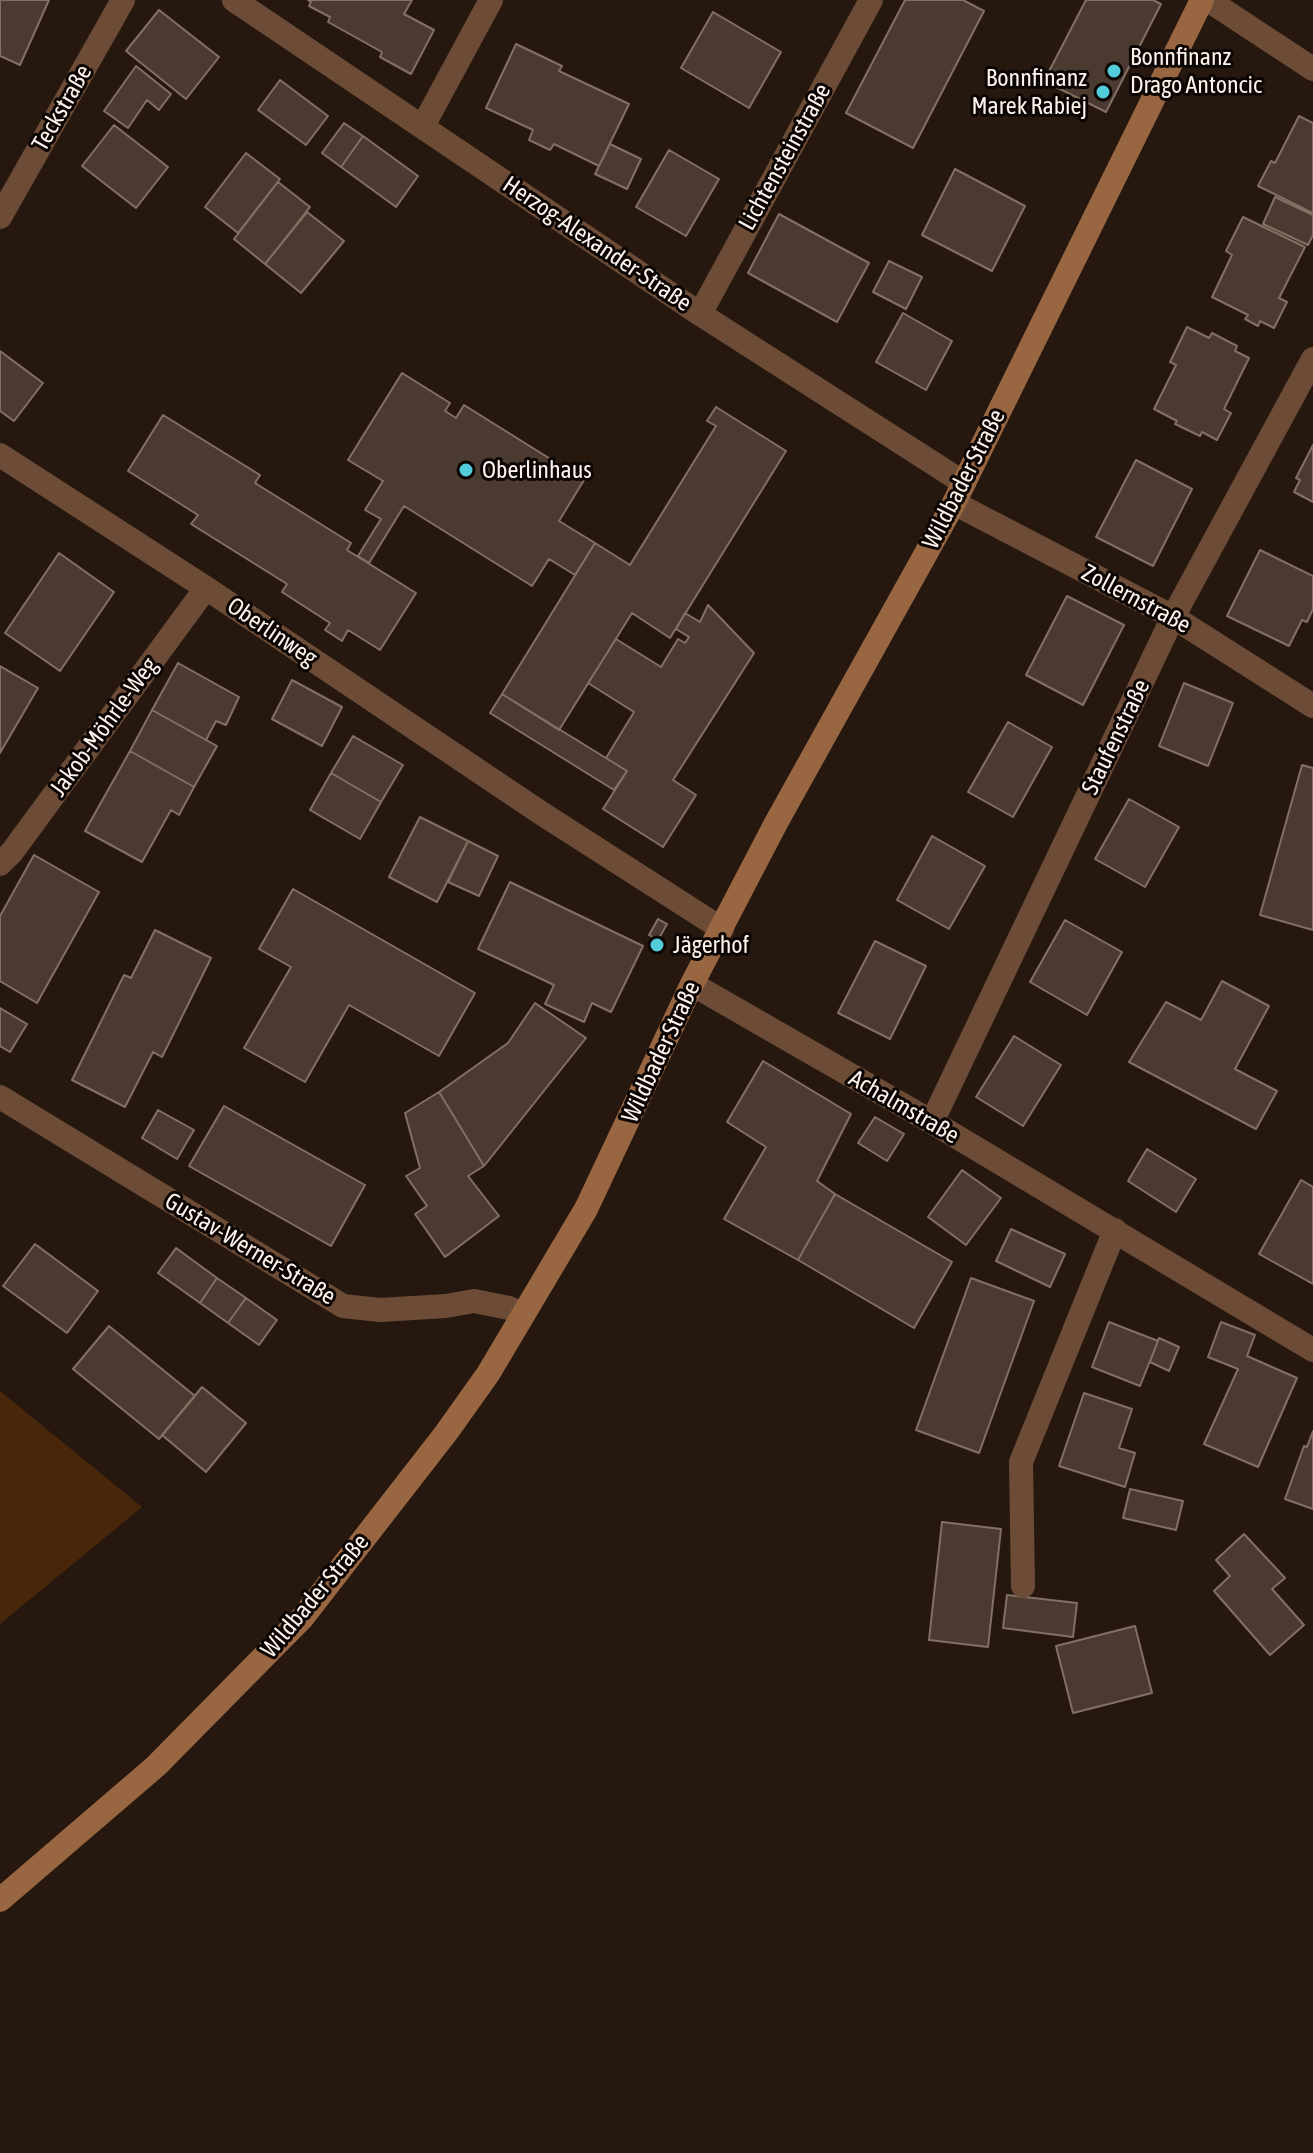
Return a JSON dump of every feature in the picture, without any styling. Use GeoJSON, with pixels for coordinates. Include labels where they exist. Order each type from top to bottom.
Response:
{"type":"FeatureCollection","features":[{"type":"Feature","properties":{"kind":"main road","name":"Wildbader Straße"},"geometry":{"type":"LineString","coordinates":[[0,1900],[156,1766],[303,1617],[488,1374],[586,1209],[692,984],[776,823],[959,493],[1202,0]]}},
{"type":"Feature","properties":{"kind":"street","name":"Teckstraße"},"geometry":{"type":"LineString","coordinates":[[0,217],[123,0]]}},
{"type":"Feature","properties":{"kind":"street","name":"Herzog-Alexander-Straße"},"geometry":{"type":"LineString","coordinates":[[234,0],[959,493]]}},
{"type":"Feature","properties":{"kind":"street"},"geometry":{"type":"LineString","coordinates":[[423,126],[491,0]]}},
{"type":"Feature","properties":{"kind":"street","name":"Lichtensteinstraße"},"geometry":{"type":"LineString","coordinates":[[700,314],[871,0]]}},
{"type":"Feature","properties":{"kind":"street"},"geometry":{"type":"LineString","coordinates":[[1208,0],[1313,69]]}},
{"type":"Feature","properties":{"kind":"street","name":"Staufenstraße"},"geometry":{"type":"LineString","coordinates":[[932,1122],[1173,617],[1313,359]]}},
{"type":"Feature","properties":{"kind":"street","name":"Oberlinweg"},"geometry":{"type":"LineString","coordinates":[[0,455],[722,929]]}},
{"type":"Feature","properties":{"kind":"street","name":"Zollernstraße"},"geometry":{"type":"LineString","coordinates":[[959,493],[1173,617],[1313,706]]}},
{"type":"Feature","properties":{"kind":"street","name":"Jakob-Möhrle-Weg"},"geometry":{"type":"LineString","coordinates":[[0,864],[206,588]]}},
{"type":"Feature","properties":{"kind":"street","name":"Achalmstraße"},"geometry":{"type":"LineString","coordinates":[[692,984],[1311,1344]]}},
{"type":"Feature","properties":{"kind":"street","name":"Gustav-Werner-Straße"},"geometry":{"type":"LineString","coordinates":[[0,1097],[343,1306],[380,1310],[474,1301],[509,1308],[523,1315]]}},
{"type":"Feature","properties":{"kind":"street"},"geometry":{"type":"LineString","coordinates":[[1023,1586],[1021,1462],[1115,1230]]}},
{"type":"Feature","properties":{"kind":"shaded area"},"geometry":{"type":"Polygon","coordinates":[[[0,1391],[142,1507],[0,1624],[0,1391]]]}},
{"type":"Feature","properties":{"kind":"building"},"geometry":{"type":"Polygon","coordinates":[[[0,0],[49,0],[20,65],[0,56],[0,0]]]}},
{"type":"Feature","properties":{"kind":"building"},"geometry":{"type":"Polygon","coordinates":[[[308,0],[412,0],[404,14],[434,30],[411,74],[380,57],[382,52],[328,22],[330,17],[309,6],[311,2],[308,0]]]}},
{"type":"Feature","properties":{"kind":"building"},"geometry":{"type":"Polygon","coordinates":[[[905,0],[963,0],[984,11],[913,148],[846,113],[905,0]]]}},
{"type":"Feature","properties":{"kind":"building"},"geometry":{"type":"Polygon","coordinates":[[[1086,0],[1153,0],[1161,4],[1106,112],[1044,81],[1086,0]]]}},
{"type":"Feature","properties":{"kind":"building"},"geometry":{"type":"Polygon","coordinates":[[[159,10],[219,57],[186,99],[126,51],[159,10]]]}},
{"type":"Feature","properties":{"kind":"building"},"geometry":{"type":"Polygon","coordinates":[[[713,12],[781,52],[749,108],[681,68],[713,12]]]}},
{"type":"Feature","properties":{"kind":"building"},"geometry":{"type":"Polygon","coordinates":[[[516,44],[562,66],[559,71],[629,104],[599,166],[554,144],[550,150],[529,140],[533,130],[486,108],[516,44]]]}},
{"type":"Feature","properties":{"kind":"building"},"geometry":{"type":"Polygon","coordinates":[[[136,66],[171,94],[159,110],[147,100],[128,128],[104,111],[136,66]]]}},
{"type":"Feature","properties":{"kind":"building"},"geometry":{"type":"Polygon","coordinates":[[[280,80],[328,116],[306,145],[258,110],[280,80]]]}},
{"type":"Feature","properties":{"kind":"building"},"geometry":{"type":"Polygon","coordinates":[[[1299,116],[1313,123],[1313,213],[1258,186],[1271,161],[1275,163],[1299,116]]]}},
{"type":"Feature","properties":{"kind":"building"},"geometry":{"type":"Polygon","coordinates":[[[344,123],[363,136],[341,167],[322,153],[344,123]]]}},
{"type":"Feature","properties":{"kind":"building"},"geometry":{"type":"Polygon","coordinates":[[[114,125],[168,167],[136,208],[82,166],[114,125]]]}},
{"type":"Feature","properties":{"kind":"building"},"geometry":{"type":"Polygon","coordinates":[[[363,136],[418,176],[396,207],[341,167],[363,136]]]}},
{"type":"Feature","properties":{"kind":"building"},"geometry":{"type":"Polygon","coordinates":[[[610,144],[641,159],[627,189],[595,174],[610,144]]]}},
{"type":"Feature","properties":{"kind":"building"},"geometry":{"type":"Polygon","coordinates":[[[669,150],[719,179],[686,236],[636,207],[669,150]]]}},
{"type":"Feature","properties":{"kind":"building"},"geometry":{"type":"Polygon","coordinates":[[[246,153],[280,179],[238,233],[205,207],[246,153]]]}},
{"type":"Feature","properties":{"kind":"building"},"geometry":{"type":"Polygon","coordinates":[[[955,169],[1025,206],[992,271],[922,235],[955,169]]]}},
{"type":"Feature","properties":{"kind":"building"},"geometry":{"type":"Polygon","coordinates":[[[278,182],[310,207],[265,264],[234,239],[278,182]]]}},
{"type":"Feature","properties":{"kind":"building"},"geometry":{"type":"Polygon","coordinates":[[[1275,197],[1313,215],[1313,235],[1308,245],[1263,224],[1275,197]]]}},
{"type":"Feature","properties":{"kind":"building"},"geometry":{"type":"Polygon","coordinates":[[[307,212],[344,241],[301,293],[265,264],[307,212]]]}},
{"type":"Feature","properties":{"kind":"building"},"geometry":{"type":"Polygon","coordinates":[[[779,214],[869,263],[837,322],[748,273],[779,214]]]}},
{"type":"Feature","properties":{"kind":"building"},"geometry":{"type":"Polygon","coordinates":[[[1243,217],[1305,247],[1279,298],[1287,302],[1274,328],[1260,321],[1258,326],[1245,319],[1248,315],[1212,297],[1232,255],[1226,251],[1243,217]]]}},
{"type":"Feature","properties":{"kind":"building"},"geometry":{"type":"Polygon","coordinates":[[[889,261],[922,277],[906,309],[873,292],[889,261]]]}},
{"type":"Feature","properties":{"kind":"building"},"geometry":{"type":"Polygon","coordinates":[[[903,313],[952,341],[926,390],[876,362],[903,313]]]}},
{"type":"Feature","properties":{"kind":"building"},"geometry":{"type":"Polygon","coordinates":[[[1187,327],[1209,338],[1212,333],[1237,346],[1235,351],[1249,358],[1224,409],[1231,413],[1217,440],[1175,424],[1177,421],[1154,409],[1176,365],[1170,362],[1187,327]]]}},
{"type":"Feature","properties":{"kind":"building"},"geometry":{"type":"Polygon","coordinates":[[[0,351],[43,383],[14,421],[0,411],[0,351]]]}},
{"type":"Feature","properties":{"kind":"building","name":"Oberlinhaus"},"geometry":{"type":"Polygon","coordinates":[[[402,373],[450,403],[445,411],[456,418],[464,405],[584,480],[559,521],[595,543],[575,575],[549,559],[532,586],[404,506],[369,563],[358,556],[381,519],[365,510],[383,481],[348,460],[402,373]]]}},
{"type":"Feature","properties":{"kind":"building","name":"Oberlinhaus"},"geometry":{"type":"Polygon","coordinates":[[[716,407],[786,451],[670,638],[632,613],[559,730],[502,694],[595,543],[630,565],[716,426],[707,421],[716,407]]]}},
{"type":"Feature","properties":{"kind":"building"},"geometry":{"type":"Polygon","coordinates":[[[163,415],[260,475],[255,483],[351,543],[347,550],[416,593],[380,650],[348,630],[342,641],[325,630],[330,623],[282,592],[287,584],[191,524],[198,515],[128,471],[163,415]]]}},
{"type":"Feature","properties":{"kind":"building"},"geometry":{"type":"Polygon","coordinates":[[[1313,445],[1313,502],[1294,492],[1300,480],[1296,478],[1313,445]]]}},
{"type":"Feature","properties":{"kind":"building"},"geometry":{"type":"Polygon","coordinates":[[[1136,460],[1192,489],[1153,566],[1096,537],[1136,460]]]}},
{"type":"Feature","properties":{"kind":"building"},"geometry":{"type":"Polygon","coordinates":[[[1260,550],[1313,576],[1313,609],[1307,622],[1302,620],[1289,646],[1227,616],[1260,550]]]}},
{"type":"Feature","properties":{"kind":"building"},"geometry":{"type":"Polygon","coordinates":[[[59,553],[114,592],[60,671],[5,633],[59,553]]]}},
{"type":"Feature","properties":{"kind":"building"},"geometry":{"type":"Polygon","coordinates":[[[1067,596],[1124,625],[1083,705],[1026,675],[1067,596]]]}},
{"type":"Feature","properties":{"kind":"building"},"geometry":{"type":"Polygon","coordinates":[[[708,605],[754,653],[673,780],[696,795],[663,847],[603,809],[627,771],[606,758],[634,712],[588,683],[616,639],[661,667],[678,639],[685,643],[689,637],[676,629],[685,613],[700,622],[708,605]]]}},
{"type":"Feature","properties":{"kind":"building"},"geometry":{"type":"Polygon","coordinates":[[[178,663],[239,697],[226,725],[216,721],[206,740],[152,710],[178,663]]]}},
{"type":"Feature","properties":{"kind":"building"},"geometry":{"type":"Polygon","coordinates":[[[0,666],[38,688],[0,753],[0,666]]]}},
{"type":"Feature","properties":{"kind":"building"},"geometry":{"type":"Polygon","coordinates":[[[292,680],[342,707],[322,746],[272,719],[292,680]]]}},
{"type":"Feature","properties":{"kind":"building"},"geometry":{"type":"Polygon","coordinates":[[[1184,683],[1233,703],[1208,766],[1159,746],[1184,683]]]}},
{"type":"Feature","properties":{"kind":"building"},"geometry":{"type":"Polygon","coordinates":[[[502,694],[627,771],[614,790],[490,713],[502,694]]]}},
{"type":"Feature","properties":{"kind":"building"},"geometry":{"type":"Polygon","coordinates":[[[152,710],[217,746],[194,787],[130,751],[152,710]]]}},
{"type":"Feature","properties":{"kind":"building"},"geometry":{"type":"Polygon","coordinates":[[[1008,722],[1052,747],[1013,817],[968,792],[1008,722]]]}},
{"type":"Feature","properties":{"kind":"building"},"geometry":{"type":"Polygon","coordinates":[[[353,736],[403,765],[381,802],[331,773],[353,736]]]}},
{"type":"Feature","properties":{"kind":"building"},"geometry":{"type":"Polygon","coordinates":[[[130,751],[194,787],[179,815],[171,810],[142,862],[85,831],[130,751]]]}},
{"type":"Feature","properties":{"kind":"building"},"geometry":{"type":"Polygon","coordinates":[[[1302,765],[1313,768],[1313,930],[1260,915],[1302,765]]]}},
{"type":"Feature","properties":{"kind":"building"},"geometry":{"type":"Polygon","coordinates":[[[331,773],[381,802],[360,839],[310,810],[331,773]]]}},
{"type":"Feature","properties":{"kind":"building"},"geometry":{"type":"Polygon","coordinates":[[[1129,799],[1179,827],[1145,887],[1095,859],[1129,799]]]}},
{"type":"Feature","properties":{"kind":"building"},"geometry":{"type":"Polygon","coordinates":[[[420,817],[468,841],[437,902],[389,877],[420,817]]]}},
{"type":"Feature","properties":{"kind":"building"},"geometry":{"type":"Polygon","coordinates":[[[932,836],[985,866],[949,929],[897,900],[932,836]]]}},
{"type":"Feature","properties":{"kind":"building"},"geometry":{"type":"Polygon","coordinates":[[[468,841],[498,856],[479,896],[448,882],[468,841]]]}},
{"type":"Feature","properties":{"kind":"building"},"geometry":{"type":"Polygon","coordinates":[[[34,855],[99,892],[37,1003],[0,981],[0,916],[34,855]]]}},
{"type":"Feature","properties":{"kind":"building"},"geometry":{"type":"Polygon","coordinates":[[[510,882],[643,946],[611,1012],[592,1003],[584,1022],[545,1004],[554,985],[478,949],[510,882]]]}},
{"type":"Feature","properties":{"kind":"building"},"geometry":{"type":"Polygon","coordinates":[[[293,889],[475,993],[439,1056],[349,1005],[305,1082],[244,1048],[291,967],[259,949],[293,889]]]}},
{"type":"Feature","properties":{"kind":"building"},"geometry":{"type":"Polygon","coordinates":[[[658,919],[667,924],[658,940],[649,935],[658,919]]]}},
{"type":"Feature","properties":{"kind":"building"},"geometry":{"type":"Polygon","coordinates":[[[1065,920],[1122,952],[1087,1015],[1030,982],[1065,920]]]}},
{"type":"Feature","properties":{"kind":"building"},"geometry":{"type":"Polygon","coordinates":[[[155,930],[211,958],[162,1057],[153,1052],[125,1107],[72,1080],[124,975],[131,978],[155,930]]]}},
{"type":"Feature","properties":{"kind":"building"},"geometry":{"type":"Polygon","coordinates":[[[875,941],[926,966],[890,1039],[838,1013],[875,941]]]}},
{"type":"Feature","properties":{"kind":"building"},"geometry":{"type":"Polygon","coordinates":[[[1222,981],[1269,1006],[1235,1069],[1277,1091],[1256,1129],[1129,1062],[1166,1002],[1201,1020],[1222,981]]]}},
{"type":"Feature","properties":{"kind":"building"},"geometry":{"type":"Polygon","coordinates":[[[535,1003],[586,1038],[484,1166],[439,1092],[508,1043],[535,1003]]]}},
{"type":"Feature","properties":{"kind":"building"},"geometry":{"type":"Polygon","coordinates":[[[0,1008],[27,1024],[10,1052],[0,1046],[0,1008]]]}},
{"type":"Feature","properties":{"kind":"building"},"geometry":{"type":"Polygon","coordinates":[[[1014,1036],[1061,1065],[1023,1126],[976,1097],[1014,1036]]]}},
{"type":"Feature","properties":{"kind":"building"},"geometry":{"type":"Polygon","coordinates":[[[763,1061],[851,1114],[817,1181],[835,1194],[798,1260],[724,1219],[766,1147],[727,1122],[763,1061]]]}},
{"type":"Feature","properties":{"kind":"building"},"geometry":{"type":"Polygon","coordinates":[[[439,1092],[484,1166],[468,1176],[499,1216],[445,1257],[415,1214],[427,1206],[406,1176],[420,1168],[405,1113],[439,1092]]]}},
{"type":"Feature","properties":{"kind":"building"},"geometry":{"type":"Polygon","coordinates":[[[224,1106],[365,1185],[331,1246],[189,1166],[224,1106]]]}},
{"type":"Feature","properties":{"kind":"building"},"geometry":{"type":"Polygon","coordinates":[[[158,1110],[194,1130],[177,1159],[142,1138],[158,1110]]]}},
{"type":"Feature","properties":{"kind":"building"},"geometry":{"type":"Polygon","coordinates":[[[875,1117],[904,1134],[887,1161],[858,1143],[875,1117]]]}},
{"type":"Feature","properties":{"kind":"building"},"geometry":{"type":"Polygon","coordinates":[[[1147,1149],[1196,1179],[1176,1212],[1128,1181],[1147,1149]]]}},
{"type":"Feature","properties":{"kind":"building"},"geometry":{"type":"Polygon","coordinates":[[[962,1170],[1001,1198],[966,1245],[928,1217],[962,1170]]]}},
{"type":"Feature","properties":{"kind":"building"},"geometry":{"type":"Polygon","coordinates":[[[1301,1180],[1313,1187],[1313,1284],[1259,1254],[1301,1180]]]}},
{"type":"Feature","properties":{"kind":"building"},"geometry":{"type":"Polygon","coordinates":[[[835,1194],[952,1262],[914,1328],[798,1260],[835,1194]]]}},
{"type":"Feature","properties":{"kind":"building"},"geometry":{"type":"Polygon","coordinates":[[[1011,1229],[1065,1254],[1050,1287],[996,1261],[1011,1229]]]}},
{"type":"Feature","properties":{"kind":"building"},"geometry":{"type":"Polygon","coordinates":[[[35,1244],[98,1291],[67,1333],[3,1286],[35,1244]]]}},
{"type":"Feature","properties":{"kind":"building"},"geometry":{"type":"Polygon","coordinates":[[[176,1248],[217,1278],[200,1303],[158,1273],[176,1248]]]}},
{"type":"Feature","properties":{"kind":"building"},"geometry":{"type":"Polygon","coordinates":[[[217,1278],[246,1298],[228,1323],[200,1303],[217,1278]]]}},
{"type":"Feature","properties":{"kind":"building"},"geometry":{"type":"Polygon","coordinates":[[[971,1278],[1034,1301],[979,1453],[916,1430],[971,1278]]]}},
{"type":"Feature","properties":{"kind":"building"},"geometry":{"type":"Polygon","coordinates":[[[246,1298],[277,1320],[259,1345],[228,1323],[246,1298]]]}},
{"type":"Feature","properties":{"kind":"building"},"geometry":{"type":"Polygon","coordinates":[[[1109,1322],[1158,1341],[1140,1386],[1092,1367],[1109,1322]]]}},
{"type":"Feature","properties":{"kind":"building"},"geometry":{"type":"Polygon","coordinates":[[[1221,1322],[1255,1335],[1247,1356],[1297,1378],[1258,1467],[1204,1444],[1238,1369],[1208,1357],[1221,1322]]]}},
{"type":"Feature","properties":{"kind":"building"},"geometry":{"type":"Polygon","coordinates":[[[109,1326],[195,1396],[159,1439],[73,1369],[109,1326]]]}},
{"type":"Feature","properties":{"kind":"building"},"geometry":{"type":"Polygon","coordinates":[[[1159,1338],[1179,1347],[1169,1371],[1150,1362],[1159,1338]]]}},
{"type":"Feature","properties":{"kind":"building"},"geometry":{"type":"Polygon","coordinates":[[[202,1387],[246,1423],[206,1472],[162,1435],[202,1387]]]}},
{"type":"Feature","properties":{"kind":"building"},"geometry":{"type":"Polygon","coordinates":[[[1084,1393],[1132,1409],[1119,1448],[1135,1453],[1125,1487],[1059,1466],[1084,1393]]]}},
{"type":"Feature","properties":{"kind":"building"},"geometry":{"type":"Polygon","coordinates":[[[1313,1431],[1313,1509],[1285,1499],[1304,1446],[1307,1447],[1313,1431]]]}},
{"type":"Feature","properties":{"kind":"building"},"geometry":{"type":"Polygon","coordinates":[[[1130,1489],[1183,1501],[1176,1530],[1123,1518],[1130,1489]]]}},
{"type":"Feature","properties":{"kind":"building"},"geometry":{"type":"Polygon","coordinates":[[[942,1522],[1001,1529],[988,1647],[929,1640],[942,1522]]]}},
{"type":"Feature","properties":{"kind":"building"},"geometry":{"type":"Polygon","coordinates":[[[1244,1534],[1285,1578],[1272,1589],[1304,1625],[1270,1655],[1214,1591],[1230,1576],[1216,1560],[1244,1534]]]}},
{"type":"Feature","properties":{"kind":"building"},"geometry":{"type":"Polygon","coordinates":[[[1007,1595],[1077,1603],[1073,1637],[1003,1628],[1007,1595]]]}},
{"type":"Feature","properties":{"kind":"building"},"geometry":{"type":"Polygon","coordinates":[[[1135,1626],[1152,1693],[1073,1713],[1056,1646],[1135,1626]]]}},
{"type":"Feature","properties":{"kind":"place","name":"Bonnfinanz Drago Antoncic"},"geometry":{"type":"Point","coordinates":[1114,71]}},
{"type":"Feature","properties":{"kind":"place","name":"Bonnfinanz Marek Rabiej"},"geometry":{"type":"Point","coordinates":[1103,92]}},
{"type":"Feature","properties":{"kind":"place","name":"Oberlinhaus"},"geometry":{"type":"Point","coordinates":[466,470]}},
{"type":"Feature","properties":{"kind":"place","name":"Jägerhof"},"geometry":{"type":"Point","coordinates":[657,945]}}]}
